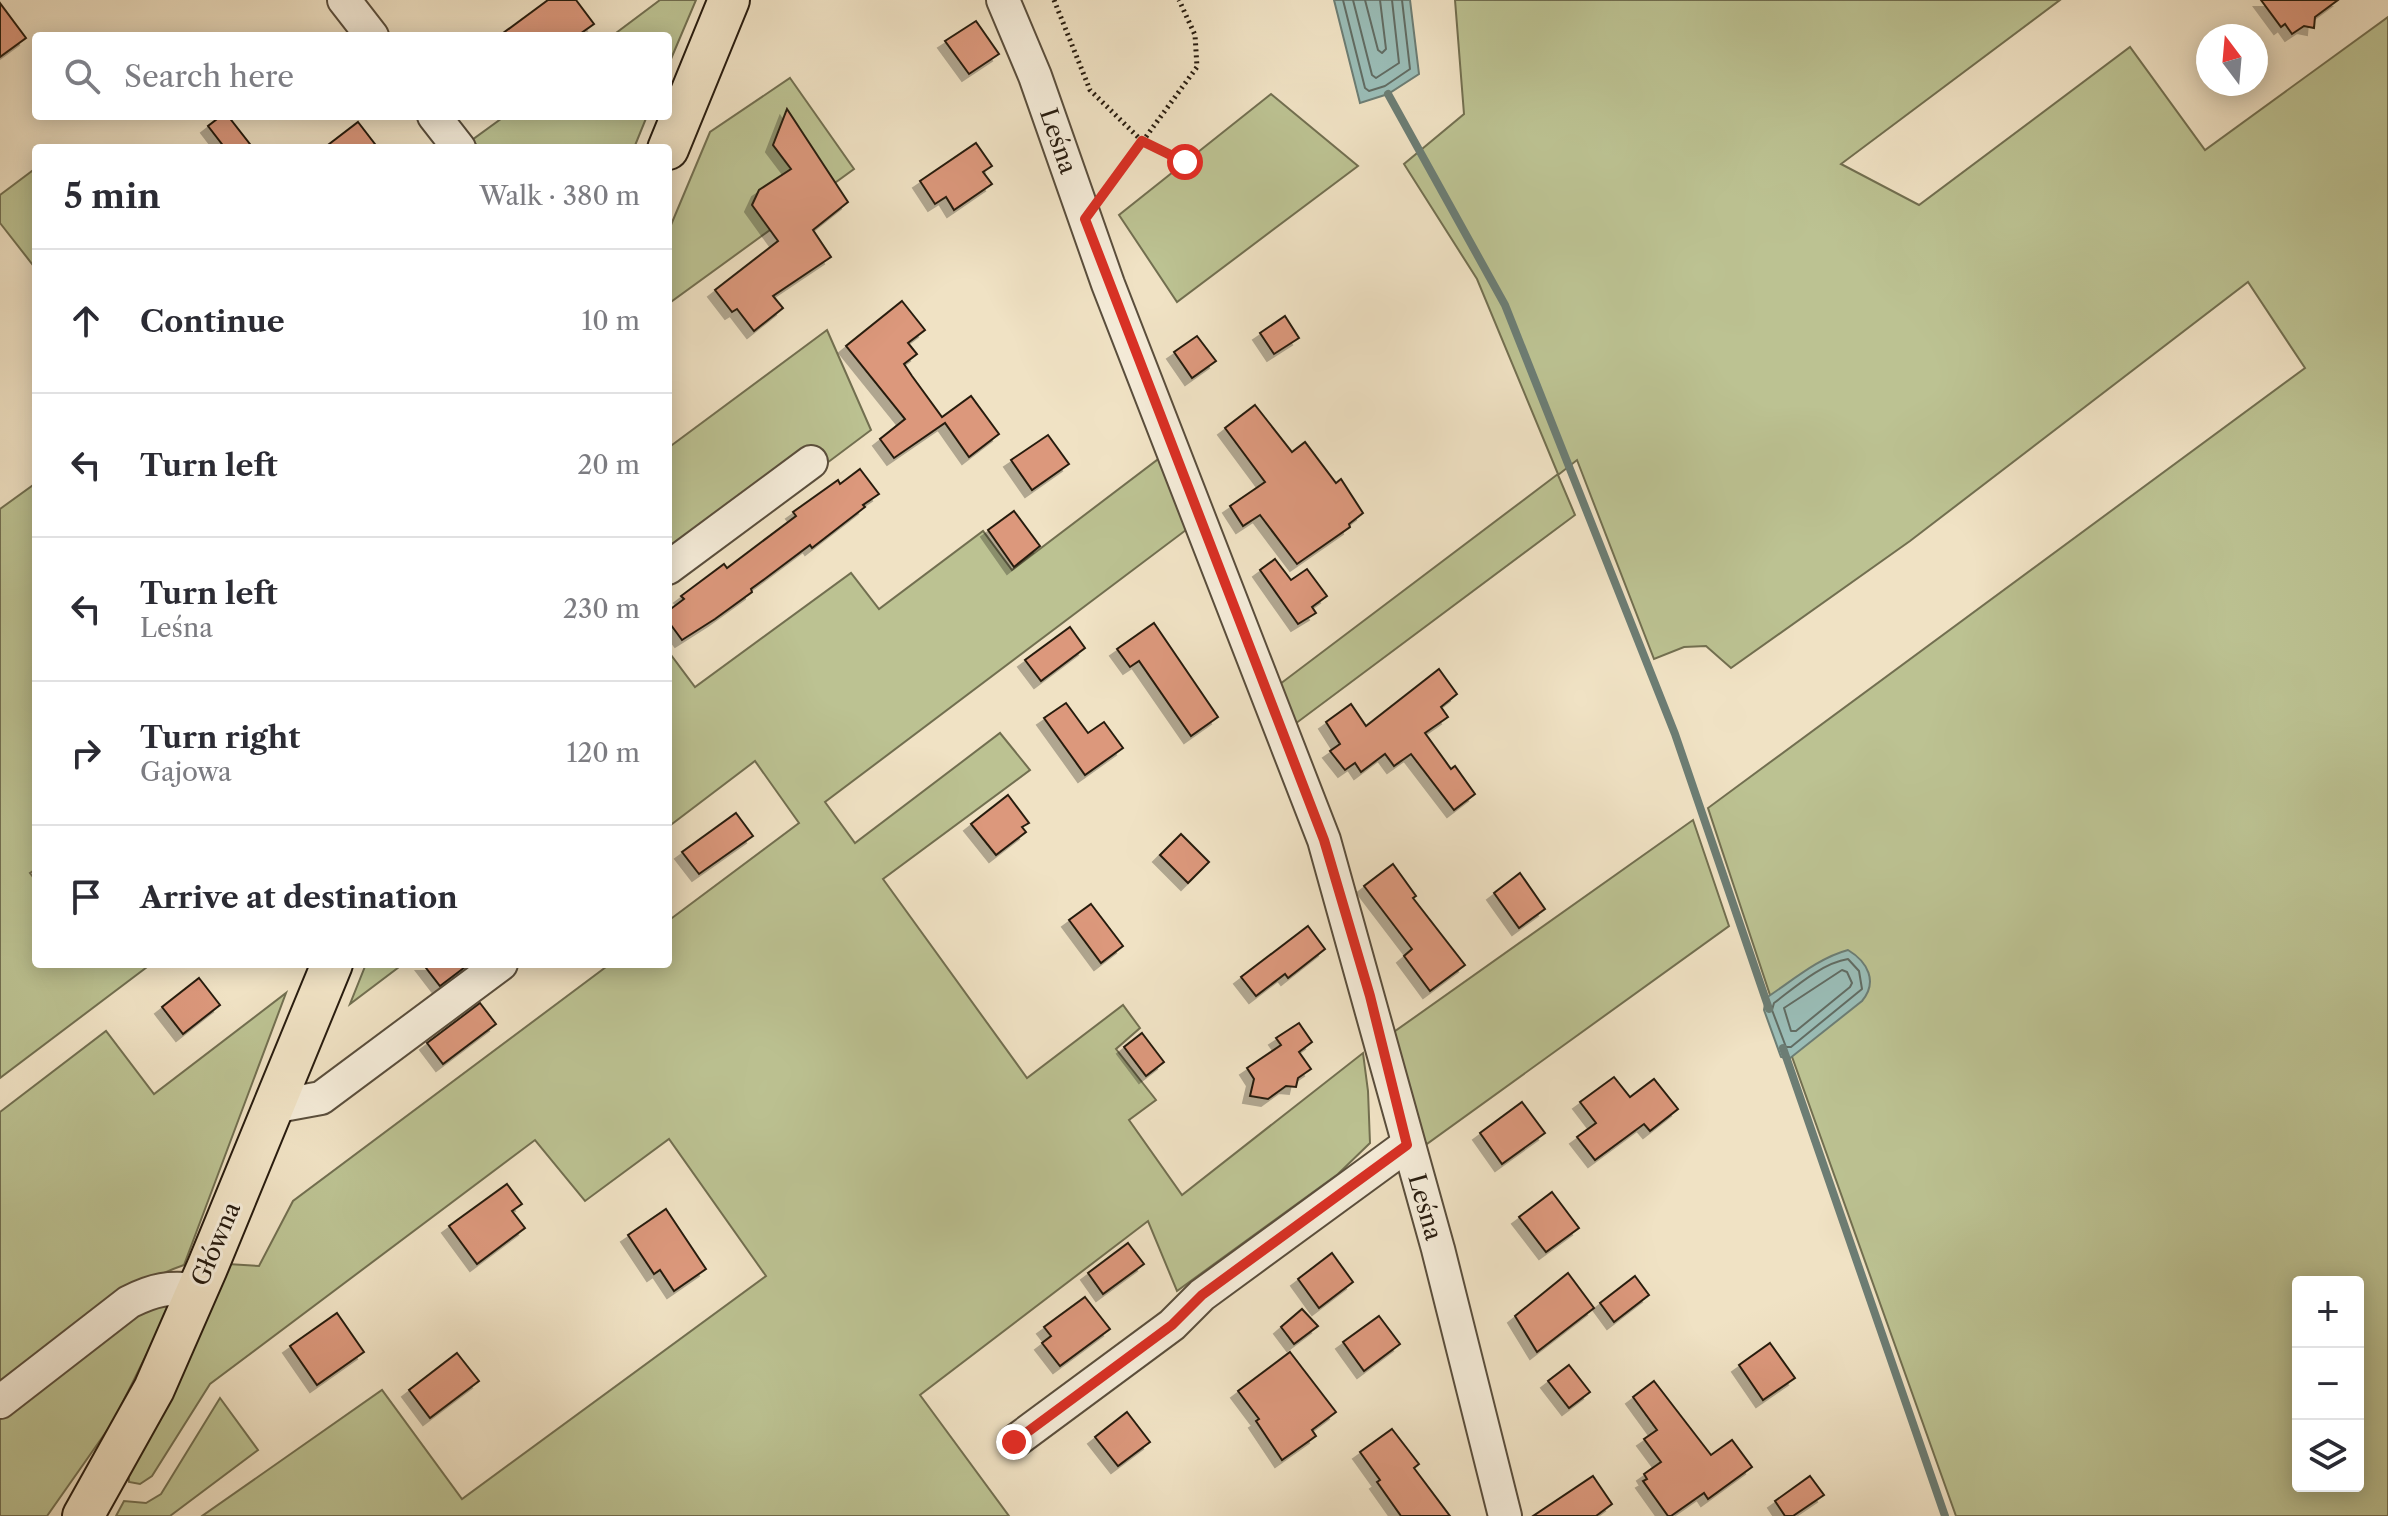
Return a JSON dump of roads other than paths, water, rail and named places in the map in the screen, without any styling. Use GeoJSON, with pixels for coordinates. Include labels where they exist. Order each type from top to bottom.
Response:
{"type":"FeatureCollection","features":[{"type":"Feature","properties":{"kind":"main road"},"geometry":{"type":"LineString","coordinates":[[670,144],[729,0]]}},
{"type":"Feature","properties":{"kind":"main road","name":"Główna"},"geometry":{"type":"LineString","coordinates":[[83,1516],[154,1389],[330,968]]}},
{"type":"Feature","properties":{"kind":"street"},"geometry":{"type":"LineString","coordinates":[[344,0],[369,32]]}},
{"type":"Feature","properties":{"kind":"street","name":"Leśna"},"geometry":{"type":"LineString","coordinates":[[1003,0],[1031,66],[1085,219],[1324,840],[1370,996],[1407,1145],[1438,1249],[1501,1514]]}},
{"type":"Feature","properties":{"kind":"street"},"geometry":{"type":"LineString","coordinates":[[437,120],[454,144]]}},
{"type":"Feature","properties":{"kind":"street"},"geometry":{"type":"LineString","coordinates":[[672,565],[811,462]]}},
{"type":"Feature","properties":{"kind":"street"},"geometry":{"type":"LineString","coordinates":[[272,1107],[321,1098],[496,968]]}},
{"type":"Feature","properties":{"kind":"street"},"geometry":{"type":"LineString","coordinates":[[1014,1442],[1172,1325],[1202,1295],[1407,1145]]}},
{"type":"Feature","properties":{"kind":"street"},"geometry":{"type":"LineString","coordinates":[[0,1402],[129,1302],[168,1287],[197,1290]]}},
{"type":"Feature","properties":{"kind":"water"},"geometry":{"type":"Polygon","coordinates":[[[1334,0],[1410,0],[1419,74],[1388,94],[1360,103],[1334,0]]]}},
{"type":"Feature","properties":{"kind":"water"},"geometry":{"type":"Polygon","coordinates":[[[1848,950],[1865,966],[1870,980],[1867,994],[1789,1059],[1781,1057],[1764,1010],[1766,998],[1816,964],[1848,950]]]}},
{"type":"Feature","properties":{"kind":"waterway"},"geometry":{"type":"LineString","coordinates":[[1388,94],[1505,305],[1675,734],[1769,1009]]}},
{"type":"Feature","properties":{"kind":"waterway"},"geometry":{"type":"LineString","coordinates":[[1783,1048],[1945,1516]]}}]}
